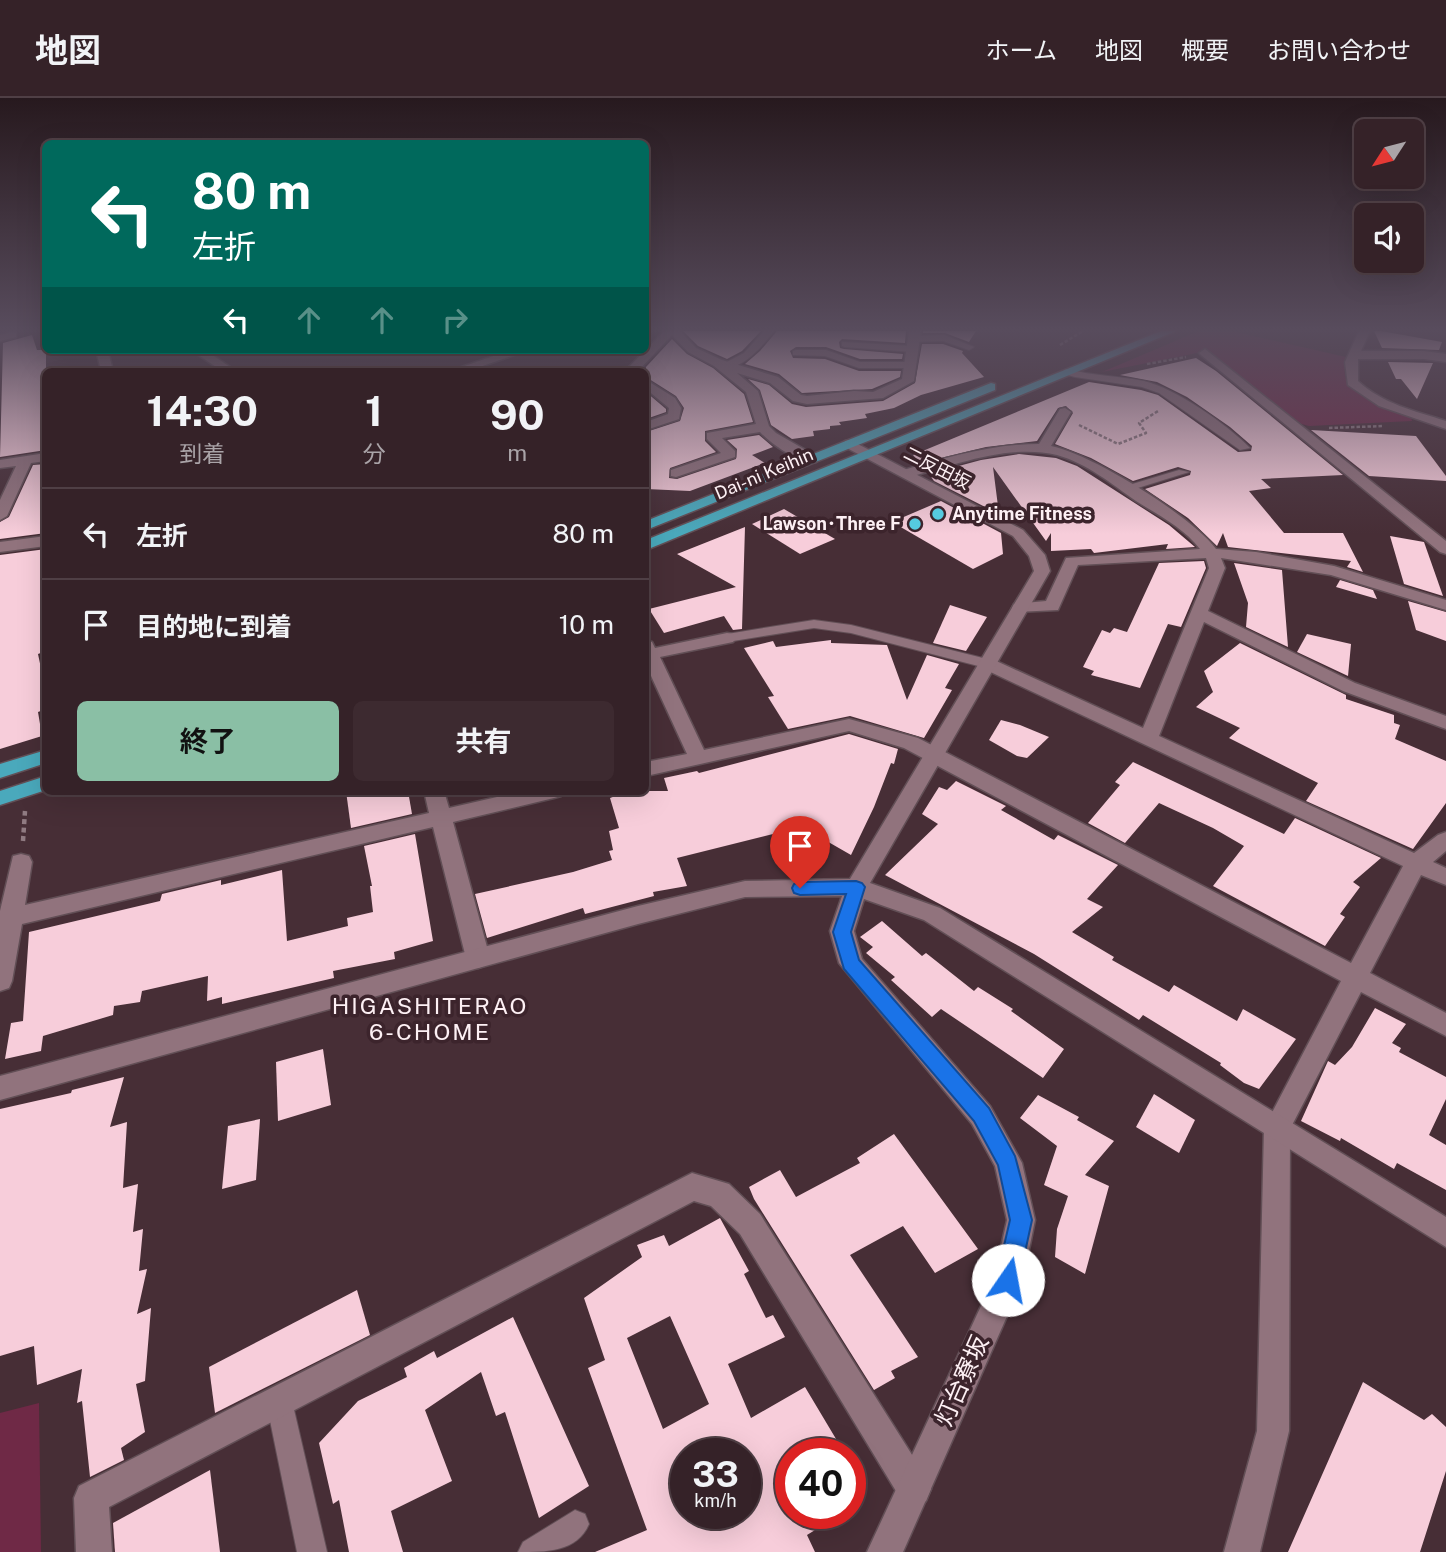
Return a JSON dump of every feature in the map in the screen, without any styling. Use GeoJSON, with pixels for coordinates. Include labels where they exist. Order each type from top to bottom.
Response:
{"type":"FeatureCollection","features":[{"type":"Feature","properties":{"kind":"highway","name":"Dai-ni Keihin"},"geometry":{"type":"LineString","coordinates":[[649,525],[963,399]]}},
{"type":"Feature","properties":{"kind":"highway","name":"Dai-ni Keihin"},"geometry":{"type":"LineString","coordinates":[[649,544],[1002,399]]}},
{"type":"Feature","properties":{"kind":"highway"},"geometry":{"type":"LineString","coordinates":[[0,771],[42,757]]}},
{"type":"Feature","properties":{"kind":"highway"},"geometry":{"type":"LineString","coordinates":[[0,798],[36,786]]}},
{"type":"Feature","properties":{"kind":"street"},"geometry":{"type":"LineString","coordinates":[[649,425],[674,416],[675,408],[668,399]]}},
{"type":"Feature","properties":{"kind":"street"},"geometry":{"type":"LineString","coordinates":[[754,399],[763,427],[771,436],[811,459]]}},
{"type":"Feature","properties":{"kind":"street"},"geometry":{"type":"LineString","coordinates":[[801,399],[822,399]]}},
{"type":"Feature","properties":{"kind":"street"},"geometry":{"type":"LineString","coordinates":[[1262,399],[1446,549]]}},
{"type":"Feature","properties":{"kind":"street"},"geometry":{"type":"LineString","coordinates":[[1375,399],[1446,425]]}},
{"type":"Feature","properties":{"kind":"street"},"geometry":{"type":"LineString","coordinates":[[1043,449],[1064,415]]}},
{"type":"Feature","properties":{"kind":"street"},"geometry":{"type":"LineString","coordinates":[[676,473],[730,454],[712,436],[763,427]]}},
{"type":"Feature","properties":{"kind":"street","name":"二反田坂"},"geometry":{"type":"LineString","coordinates":[[850,444],[1002,523],[1029,543],[1037,555],[1042,571],[934,756]]}},
{"type":"Feature","properties":{"kind":"street"},"geometry":{"type":"LineString","coordinates":[[905,474],[1012,449],[1043,449],[1082,459],[1196,534],[1213,553],[1217,568],[1149,737]]}},
{"type":"Feature","properties":{"kind":"street"},"geometry":{"type":"LineString","coordinates":[[0,464],[42,458]]}},
{"type":"Feature","properties":{"kind":"street"},"geometry":{"type":"LineString","coordinates":[[0,516],[26,460]]}},
{"type":"Feature","properties":{"kind":"street"},"geometry":{"type":"LineString","coordinates":[[1426,533],[1446,531]]}},
{"type":"Feature","properties":{"kind":"street"},"geometry":{"type":"LineString","coordinates":[[0,547],[42,542]]}},
{"type":"Feature","properties":{"kind":"street"},"geometry":{"type":"LineString","coordinates":[[1020,608],[1052,606],[1072,561],[1213,553],[1334,571],[1446,605]]}},
{"type":"Feature","properties":{"kind":"street"},"geometry":{"type":"LineString","coordinates":[[1198,613],[1349,687],[1446,723]]}},
{"type":"Feature","properties":{"kind":"street"},"geometry":{"type":"LineString","coordinates":[[649,650],[727,638]]}},
{"type":"Feature","properties":{"kind":"street"},"geometry":{"type":"LineString","coordinates":[[649,652],[698,757]]}},
{"type":"Feature","properties":{"kind":"street"},"geometry":{"type":"LineString","coordinates":[[986,663],[1446,877]]}},
{"type":"Feature","properties":{"kind":"street"},"geometry":{"type":"LineString","coordinates":[[649,768],[849,725],[911,743],[1446,1025]]}},
{"type":"Feature","properties":{"kind":"street","name":"灯台寮坂"},"geometry":{"type":"LineString","coordinates":[[885,1552],[1008,1280],[1021,1220],[1008,1163],[981,1115],[850,963],[842,932],[856,887],[934,756]]}},
{"type":"Feature","properties":{"kind":"street"},"geometry":{"type":"LineString","coordinates":[[435,795],[478,958]]}},
{"type":"Feature","properties":{"kind":"street"},"geometry":{"type":"LineString","coordinates":[[5,918],[537,795]]}},
{"type":"Feature","properties":{"kind":"street"},"geometry":{"type":"LineString","coordinates":[[1242,1552],[1273,1431],[1277,1128],[1415,864],[1446,840]]}},
{"type":"Feature","properties":{"kind":"street"},"geometry":{"type":"LineString","coordinates":[[0,981],[5,918],[21,862]]}},
{"type":"Feature","properties":{"kind":"street"},"geometry":{"type":"LineString","coordinates":[[0,1088],[638,915],[745,890],[856,887],[932,914],[1446,1233]]}},
{"type":"Feature","properties":{"kind":"street"},"geometry":{"type":"LineString","coordinates":[[94,1552],[91,1498],[692,1187],[719,1194],[750,1224],[914,1489]]}},
{"type":"Feature","properties":{"kind":"lane"},"geometry":{"type":"LineString","coordinates":[[1173,399],[1244,448]]}},
{"type":"Feature","properties":{"kind":"lane"},"geometry":{"type":"LineString","coordinates":[[1125,488],[1183,472]]}},
{"type":"Feature","properties":{"kind":"lane"},"geometry":{"type":"LineString","coordinates":[[727,638],[814,624],[852,629],[986,663]]}},
{"type":"Feature","properties":{"kind":"lane"},"geometry":{"type":"LineString","coordinates":[[279,1401],[312,1552]]}},
{"type":"Feature","properties":{"kind":"lane"},"geometry":{"type":"LineString","coordinates":[[533,1552],[575,1524]]}},
{"type":"Feature","properties":{"kind":"path"},"geometry":{"type":"LineString","coordinates":[[1064,415],[1118,444],[1146,433],[1139,423],[1154,416]]}},
{"type":"Feature","properties":{"kind":"path"},"geometry":{"type":"LineString","coordinates":[[1300,429],[1391,426]]}},
{"type":"Feature","properties":{"kind":"path"},"geometry":{"type":"LineString","coordinates":[[21,862],[36,786]]}},
{"type":"Feature","properties":{"kind":"shaded area"},"geometry":{"type":"Polygon","coordinates":[[[1267,399],[1368,399],[1411,417],[1412,421],[1309,426],[1298,423],[1267,399]]]}},
{"type":"Feature","properties":{"kind":"shaded area"},"geometry":{"type":"Polygon","coordinates":[[[39,1403],[41,1552],[0,1552],[0,1413],[39,1403]]]}},
{"type":"Feature","properties":{"kind":"building"},"geometry":{"type":"Polygon","coordinates":[[[2,399],[42,399],[42,451],[0,457],[2,399]]]}},
{"type":"Feature","properties":{"kind":"building"},"geometry":{"type":"Polygon","coordinates":[[[649,399],[654,399],[666,412],[649,418],[649,399]]]}},
{"type":"Feature","properties":{"kind":"building"},"geometry":{"type":"Polygon","coordinates":[[[678,399],[746,399],[753,422],[705,431],[705,441],[716,452],[670,468],[669,478],[677,479],[736,459],[737,449],[727,440],[759,435],[773,447],[752,455],[765,463],[690,491],[649,489],[649,431],[680,421],[684,408],[678,399]]]}},
{"type":"Feature","properties":{"kind":"building"},"geometry":{"type":"Polygon","coordinates":[[[763,399],[786,399],[792,404],[806,407],[913,399],[894,408],[865,414],[867,418],[839,422],[841,425],[830,426],[830,429],[813,431],[814,436],[792,439],[771,425],[763,399]]]}},
{"type":"Feature","properties":{"kind":"building"},"geometry":{"type":"Polygon","coordinates":[[[1048,399],[1163,399],[1238,452],[1251,451],[1252,446],[1190,399],[1250,399],[1343,475],[1261,479],[1271,488],[1249,491],[1284,533],[1343,533],[1363,572],[1347,567],[1351,561],[1228,547],[1223,533],[1217,546],[1188,518],[1145,489],[1190,475],[1191,471],[1178,467],[1133,481],[1091,458],[1055,444],[1073,413],[1066,406],[1058,408],[1037,441],[986,447],[920,463],[913,455],[1048,399]]]}},
{"type":"Feature","properties":{"kind":"building"},"geometry":{"type":"Polygon","coordinates":[[[1311,430],[1416,436],[1446,476],[1446,481],[1369,476],[1311,430]]]}},
{"type":"Feature","properties":{"kind":"building"},"geometry":{"type":"Polygon","coordinates":[[[1019,454],[1056,458],[1077,466],[1169,525],[1195,547],[1166,549],[1168,544],[1094,553],[1091,549],[1051,551],[1051,533],[1046,541],[993,467],[999,514],[934,481],[929,474],[981,460],[1019,454]]]}},
{"type":"Feature","properties":{"kind":"building"},"geometry":{"type":"Polygon","coordinates":[[[42,464],[42,534],[0,539],[0,522],[9,517],[33,465],[42,464]]]}},
{"type":"Feature","properties":{"kind":"building"},"geometry":{"type":"Polygon","coordinates":[[[941,501],[1001,533],[1003,554],[973,569],[892,522],[941,501]]]}},
{"type":"Feature","properties":{"kind":"building"},"geometry":{"type":"Polygon","coordinates":[[[784,509],[835,539],[800,554],[752,524],[784,509]]]}},
{"type":"Feature","properties":{"kind":"building"},"geometry":{"type":"Polygon","coordinates":[[[745,527],[742,629],[733,630],[724,616],[664,633],[649,609],[736,587],[677,554],[745,527]]]}},
{"type":"Feature","properties":{"kind":"building"},"geometry":{"type":"Polygon","coordinates":[[[1390,536],[1424,542],[1443,596],[1404,584],[1390,536]]]}},
{"type":"Feature","properties":{"kind":"building"},"geometry":{"type":"Polygon","coordinates":[[[42,550],[42,652],[38,654],[42,673],[42,710],[38,712],[42,736],[0,749],[0,555],[42,550]]]}},
{"type":"Feature","properties":{"kind":"building"},"geometry":{"type":"Polygon","coordinates":[[[1204,561],[1206,568],[1181,627],[1168,624],[1140,688],[1091,675],[1094,671],[1083,667],[1102,630],[1110,633],[1114,628],[1127,632],[1159,563],[1204,561]]]}},
{"type":"Feature","properties":{"kind":"building"},"geometry":{"type":"Polygon","coordinates":[[[1234,563],[1282,570],[1288,647],[1246,627],[1248,603],[1234,563]]]}},
{"type":"Feature","properties":{"kind":"building"},"geometry":{"type":"Polygon","coordinates":[[[1340,580],[1373,590],[1377,599],[1336,587],[1340,580]]]}},
{"type":"Feature","properties":{"kind":"building"},"geometry":{"type":"Polygon","coordinates":[[[1408,601],[1446,612],[1446,641],[1416,630],[1408,601]]]}},
{"type":"Feature","properties":{"kind":"building"},"geometry":{"type":"Polygon","coordinates":[[[950,605],[987,617],[966,651],[933,643],[950,605]]]}},
{"type":"Feature","properties":{"kind":"building"},"geometry":{"type":"Polygon","coordinates":[[[1307,634],[1351,644],[1348,676],[1297,652],[1307,634]]]}},
{"type":"Feature","properties":{"kind":"building"},"geometry":{"type":"Polygon","coordinates":[[[831,640],[831,643],[887,645],[907,700],[927,655],[959,664],[945,688],[952,690],[924,738],[850,716],[788,729],[768,697],[774,696],[744,648],[773,641],[776,647],[831,640]]]}},
{"type":"Feature","properties":{"kind":"building"},"geometry":{"type":"Polygon","coordinates":[[[1240,643],[1346,695],[1346,699],[1394,715],[1394,723],[1400,725],[1395,739],[1446,761],[1446,803],[1413,849],[1306,801],[1318,783],[1229,738],[1240,728],[1196,707],[1213,692],[1204,671],[1240,643]]]}},
{"type":"Feature","properties":{"kind":"building"},"geometry":{"type":"Polygon","coordinates":[[[1001,720],[1049,737],[1027,758],[1017,756],[989,740],[1001,720]]]}},
{"type":"Feature","properties":{"kind":"building"},"geometry":{"type":"Polygon","coordinates":[[[849,734],[898,749],[894,764],[891,763],[851,855],[790,820],[781,832],[677,858],[687,886],[653,892],[654,896],[585,914],[583,908],[487,938],[475,894],[573,872],[612,860],[609,831],[619,828],[610,798],[618,795],[649,795],[649,791],[668,791],[664,778],[697,771],[699,773],[849,734]]]}},
{"type":"Feature","properties":{"kind":"building"},"geometry":{"type":"Polygon","coordinates":[[[1133,762],[1284,834],[1295,818],[1381,858],[1353,882],[1360,887],[1340,914],[1345,917],[1325,946],[1213,886],[1244,846],[1213,828],[1159,803],[1125,843],[1088,823],[1120,785],[1115,782],[1133,762]]]}},
{"type":"Feature","properties":{"kind":"building"},"geometry":{"type":"Polygon","coordinates":[[[956,781],[1006,806],[1001,810],[1054,840],[1058,835],[1118,865],[1087,899],[1103,907],[1072,932],[1114,957],[1112,960],[1169,992],[1174,985],[1237,1021],[1243,1009],[1296,1039],[1259,1089],[1244,1083],[1220,1065],[1221,1063],[1143,1015],[1139,1020],[1034,954],[885,875],[938,824],[922,814],[939,787],[947,790],[956,781]]]}},
{"type":"Feature","properties":{"kind":"building"},"geometry":{"type":"Polygon","coordinates":[[[347,795],[409,795],[412,814],[351,828],[347,795]]]}},
{"type":"Feature","properties":{"kind":"building"},"geometry":{"type":"Polygon","coordinates":[[[415,834],[433,941],[394,952],[395,959],[333,971],[334,978],[222,1004],[222,997],[207,1001],[208,976],[142,991],[140,1002],[114,1006],[113,1015],[43,1036],[41,1051],[5,1059],[11,1023],[23,1021],[29,932],[160,901],[162,894],[221,880],[221,885],[282,870],[287,941],[348,926],[347,918],[373,912],[372,886],[364,846],[415,834]]]}},
{"type":"Feature","properties":{"kind":"building"},"geometry":{"type":"Polygon","coordinates":[[[882,921],[922,956],[926,953],[974,991],[978,987],[1013,1009],[1011,1011],[1064,1049],[1043,1078],[941,1009],[932,1017],[891,980],[895,977],[866,953],[873,947],[860,937],[882,921]]]}},
{"type":"Feature","properties":{"kind":"building"},"geometry":{"type":"Polygon","coordinates":[[[1375,1008],[1406,1024],[1392,1043],[1401,1048],[1399,1052],[1446,1077],[1446,1099],[1429,1135],[1446,1145],[1446,1190],[1397,1163],[1394,1169],[1341,1138],[1340,1141],[1301,1121],[1328,1061],[1335,1065],[1352,1047],[1375,1008]]]}},
{"type":"Feature","properties":{"kind":"building"},"geometry":{"type":"Polygon","coordinates":[[[323,1049],[331,1105],[278,1121],[276,1062],[323,1049]]]}},
{"type":"Feature","properties":{"kind":"building"},"geometry":{"type":"Polygon","coordinates":[[[124,1077],[110,1127],[127,1122],[123,1188],[138,1184],[133,1232],[143,1229],[139,1271],[147,1269],[137,1314],[151,1308],[145,1381],[136,1384],[145,1432],[121,1448],[124,1460],[90,1477],[82,1401],[77,1403],[82,1369],[37,1385],[34,1346],[0,1356],[0,1109],[71,1093],[72,1090],[124,1077]]]}},
{"type":"Feature","properties":{"kind":"building"},"geometry":{"type":"Polygon","coordinates":[[[1154,1094],[1195,1120],[1179,1153],[1136,1127],[1154,1094]]]}},
{"type":"Feature","properties":{"kind":"building"},"geometry":{"type":"Polygon","coordinates":[[[1038,1095],[1079,1117],[1077,1120],[1114,1141],[1085,1175],[1109,1186],[1085,1274],[1055,1257],[1057,1229],[1068,1196],[1044,1185],[1057,1146],[1020,1118],[1038,1095]]]}},
{"type":"Feature","properties":{"kind":"building"},"geometry":{"type":"Polygon","coordinates":[[[260,1119],[256,1180],[222,1189],[228,1126],[260,1119]]]}},
{"type":"Feature","properties":{"kind":"building"},"geometry":{"type":"Polygon","coordinates":[[[894,1134],[978,1249],[935,1273],[903,1226],[850,1255],[918,1357],[891,1371],[895,1378],[874,1390],[749,1187],[780,1170],[796,1197],[860,1163],[857,1158],[894,1134]]]}},
{"type":"Feature","properties":{"kind":"building"},"geometry":{"type":"Polygon","coordinates":[[[720,1218],[749,1271],[744,1274],[766,1318],[773,1315],[785,1337],[728,1364],[751,1418],[805,1387],[835,1438],[775,1438],[775,1529],[817,1529],[807,1535],[815,1552],[595,1552],[647,1530],[588,1368],[605,1360],[584,1298],[642,1257],[637,1245],[664,1235],[669,1246],[720,1218]],[[670,1316],[627,1338],[663,1429],[709,1404],[670,1316]]]}},
{"type":"Feature","properties":{"kind":"building"},"geometry":{"type":"Polygon","coordinates":[[[357,1290],[370,1335],[215,1413],[209,1367],[357,1290]]]}},
{"type":"Feature","properties":{"kind":"building"},"geometry":{"type":"Polygon","coordinates":[[[513,1317],[589,1486],[539,1518],[505,1412],[496,1416],[481,1372],[425,1410],[452,1481],[391,1511],[403,1552],[349,1552],[339,1500],[333,1504],[319,1443],[358,1401],[407,1377],[404,1368],[434,1351],[437,1358],[513,1317]]]}},
{"type":"Feature","properties":{"kind":"building"},"geometry":{"type":"Polygon","coordinates":[[[1363,1382],[1424,1420],[1432,1414],[1446,1427],[1446,1471],[1420,1552],[1288,1552],[1363,1382]]]}},
{"type":"Feature","properties":{"kind":"building"},"geometry":{"type":"Polygon","coordinates":[[[210,1470],[220,1552],[115,1552],[113,1523],[210,1470]]]}},
{"type":"Feature","properties":{"kind":"place","name":"Anytime Fitness"},"geometry":{"type":"Point","coordinates":[938,514]}},
{"type":"Feature","properties":{"kind":"place","name":"Lawson･Three F"},"geometry":{"type":"Point","coordinates":[915,524]}},
{"type":"Feature","properties":{"kind":"district","name":"HIGASHITERAO 6-CHOME"},"geometry":{"type":"Point","coordinates":[430,1019]}},
{"type":"Feature","properties":{"kind":"route"},"geometry":{"type":"LineString","coordinates":[[800,888],[856,887],[842,932],[850,963],[981,1115],[1008,1163],[1021,1220],[1008,1280]]}}]}
